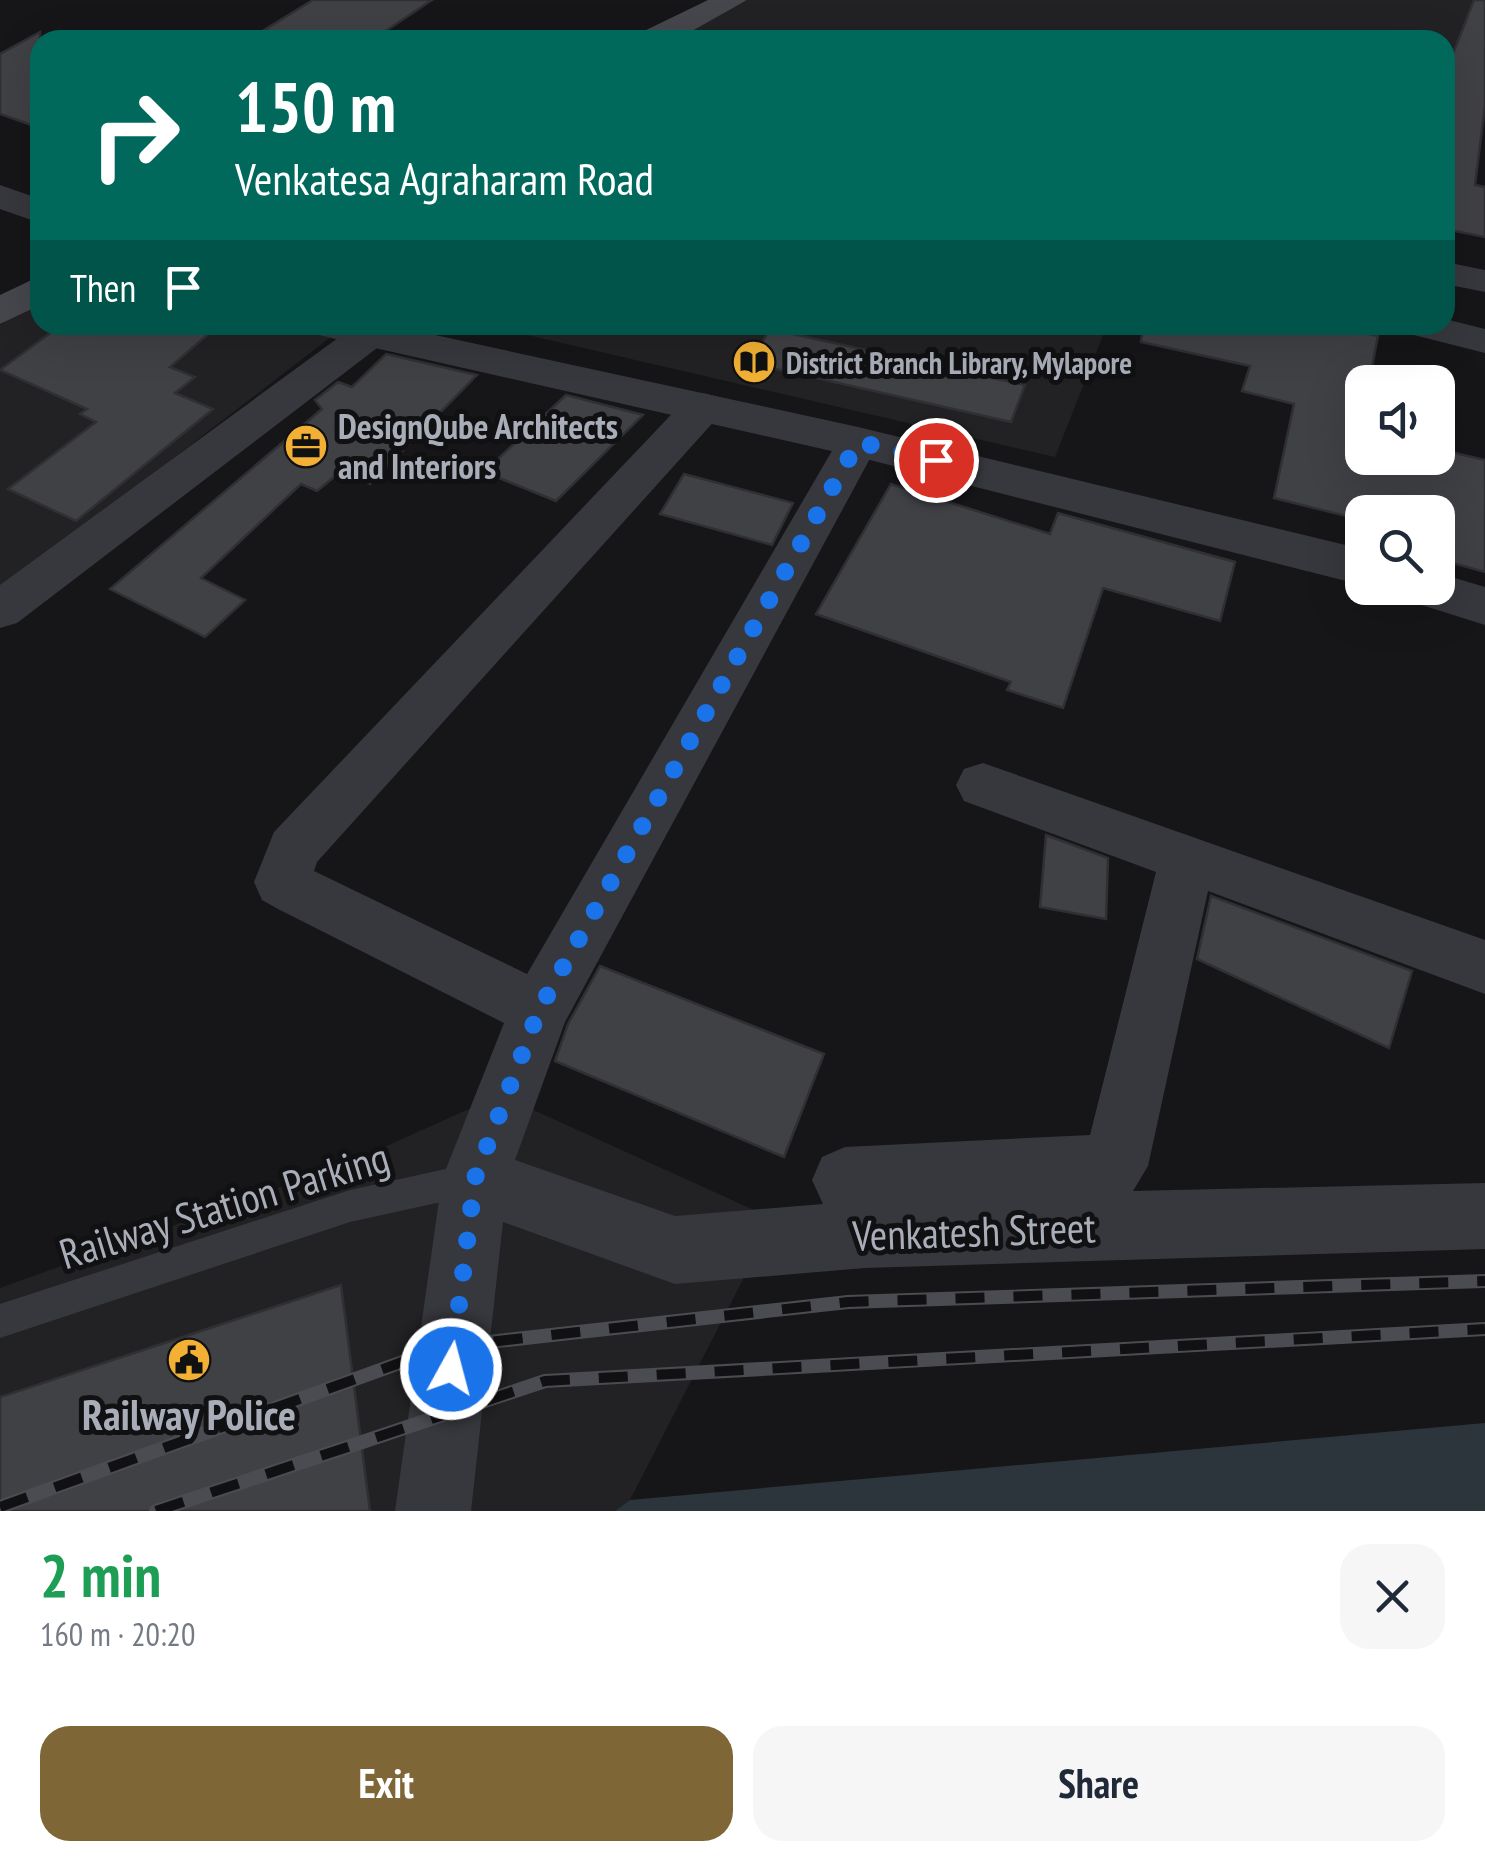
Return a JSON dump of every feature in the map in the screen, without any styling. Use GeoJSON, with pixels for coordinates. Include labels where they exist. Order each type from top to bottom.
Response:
{"type":"FeatureCollection","features":[{"type":"Feature","properties":{"kind":"main road"},"geometry":{"type":"LineString","coordinates":[[671,30],[732,0]]}},
{"type":"Feature","properties":{"kind":"main road"},"geometry":{"type":"LineString","coordinates":[[0,312],[30,294]]}},
{"type":"Feature","properties":{"kind":"street"},"geometry":{"type":"LineString","coordinates":[[0,196],[30,208]]}},
{"type":"Feature","properties":{"kind":"street"},"geometry":{"type":"LineString","coordinates":[[1455,274],[1485,282]]}},
{"type":"Feature","properties":{"kind":"street"},"geometry":{"type":"LineString","coordinates":[[1455,334],[1485,341]]}},
{"type":"Feature","properties":{"kind":"street"},"geometry":{"type":"LineString","coordinates":[[0,610],[343,335]]}},
{"type":"Feature","properties":{"kind":"street"},"geometry":{"type":"LineString","coordinates":[[372,335],[858,442],[1345,563]]}},
{"type":"Feature","properties":{"kind":"street"},"geometry":{"type":"LineString","coordinates":[[539,1010],[282,882],[285,865],[294,849],[703,407]]}},
{"type":"Feature","properties":{"kind":"street"},"geometry":{"type":"LineString","coordinates":[[433,1511],[472,1203],[539,1010],[858,442]]}},
{"type":"Feature","properties":{"kind":"street"},"geometry":{"type":"LineString","coordinates":[[1455,597],[1485,606]]}},
{"type":"Feature","properties":{"kind":"street"},"geometry":{"type":"LineString","coordinates":[[982,785],[1485,966]]}},
{"type":"Feature","properties":{"kind":"street"},"geometry":{"type":"LineString","coordinates":[[844,1180],[1115,1166],[1187,859]]}},
{"type":"Feature","properties":{"kind":"street","name":"Venkatesh Street"},"geometry":{"type":"LineString","coordinates":[[472,1203],[674,1250],[865,1234],[1348,1216],[1485,1216]]}},
{"type":"Feature","properties":{"kind":"lane","name":"Railway Station Parking"},"geometry":{"type":"LineString","coordinates":[[0,1322],[350,1206],[472,1203]]}},
{"type":"Feature","properties":{"kind":"shaded area"},"geometry":{"type":"Polygon","coordinates":[[[748,0],[1485,0],[1455,72],[1455,30],[681,30],[748,0]]]}},
{"type":"Feature","properties":{"kind":"shaded area"},"geometry":{"type":"Polygon","coordinates":[[[30,306],[30,335],[333,335],[0,592],[0,325],[30,306]]]}},
{"type":"Feature","properties":{"kind":"shaded area"},"geometry":{"type":"Polygon","coordinates":[[[527,335],[1103,335],[1055,457],[527,335]]]}},
{"type":"Feature","properties":{"kind":"shaded area"},"geometry":{"type":"Polygon","coordinates":[[[500,1095],[774,1219],[630,1500],[615,1511],[0,1511],[0,1288],[353,1161],[500,1095]]]}},
{"type":"Feature","properties":{"kind":"shaded area"},"geometry":{"type":"Polygon","coordinates":[[[1485,1423],[1485,1511],[615,1511],[630,1500],[1485,1423]]]}},
{"type":"Feature","properties":{"kind":"building"},"geometry":{"type":"Polygon","coordinates":[[[313,0],[432,0],[387,30],[264,30],[313,0]]]}},
{"type":"Feature","properties":{"kind":"building"},"geometry":{"type":"Polygon","coordinates":[[[1474,0],[1485,0],[1485,105],[1475,185],[1485,187],[1485,237],[1455,231],[1455,48],[1474,0]]]}},
{"type":"Feature","properties":{"kind":"building"},"geometry":{"type":"Polygon","coordinates":[[[30,38],[30,124],[0,114],[0,54],[30,38]]]}},
{"type":"Feature","properties":{"kind":"building"},"geometry":{"type":"Polygon","coordinates":[[[47,335],[207,335],[170,367],[195,377],[175,393],[213,409],[76,521],[8,489],[96,422],[80,414],[87,409],[0,370],[47,335]]]}},
{"type":"Feature","properties":{"kind":"building"},"geometry":{"type":"Polygon","coordinates":[[[766,335],[797,335],[1025,385],[1011,422],[750,363],[766,335]]]}},
{"type":"Feature","properties":{"kind":"building"},"geometry":{"type":"Polygon","coordinates":[[[1142,335],[1378,336],[1372,365],[1345,365],[1345,475],[1455,475],[1455,453],[1485,460],[1485,572],[1455,564],[1455,495],[1345,495],[1345,516],[1274,498],[1294,404],[1242,391],[1250,366],[1141,342],[1142,335]]]}},
{"type":"Feature","properties":{"kind":"building"},"geometry":{"type":"Polygon","coordinates":[[[386,354],[477,375],[370,484],[340,472],[317,491],[301,484],[201,578],[245,600],[205,637],[110,589],[322,409],[315,400],[338,382],[352,387],[386,354]]]}},
{"type":"Feature","properties":{"kind":"building"},"geometry":{"type":"Polygon","coordinates":[[[566,395],[643,415],[556,501],[484,472],[566,395]]]}},
{"type":"Feature","properties":{"kind":"building"},"geometry":{"type":"Polygon","coordinates":[[[684,474],[793,503],[772,545],[660,514],[684,474]]]}},
{"type":"Feature","properties":{"kind":"building"},"geometry":{"type":"Polygon","coordinates":[[[891,484],[1050,534],[1058,513],[1235,562],[1220,621],[1103,588],[1063,708],[1007,690],[1011,682],[816,614],[891,484]]]}},
{"type":"Feature","properties":{"kind":"building"},"geometry":{"type":"Polygon","coordinates":[[[1046,835],[1108,858],[1106,919],[1040,907],[1046,835]]]}},
{"type":"Feature","properties":{"kind":"building"},"geometry":{"type":"Polygon","coordinates":[[[1211,896],[1412,971],[1389,1048],[1197,959],[1211,896]]]}},
{"type":"Feature","properties":{"kind":"building"},"geometry":{"type":"Polygon","coordinates":[[[600,966],[824,1054],[784,1157],[555,1061],[568,1024],[600,966]]]}},
{"type":"Feature","properties":{"kind":"building"},"geometry":{"type":"Polygon","coordinates":[[[341,1285],[370,1511],[0,1511],[0,1397],[341,1285]]]}},
{"type":"Feature","properties":{"kind":"railway"},"geometry":{"type":"LineString","coordinates":[[0,1507],[444,1347],[848,1302],[1485,1281]]}},
{"type":"Feature","properties":{"kind":"railway"},"geometry":{"type":"LineString","coordinates":[[156,1511],[545,1381],[1485,1329]]}},
{"type":"Feature","properties":{"kind":"place","name":"District Branch Library, Mylapore"},"geometry":{"type":"Point","coordinates":[754,362]}},
{"type":"Feature","properties":{"kind":"place","name":"DesignQube Architects and Interiors"},"geometry":{"type":"Point","coordinates":[306,446]}},
{"type":"Feature","properties":{"kind":"place","name":"Railway Police"},"geometry":{"type":"Point","coordinates":[189,1360]}},
{"type":"Feature","properties":{"kind":"route"},"geometry":{"type":"LineString","coordinates":[[451,1369],[475,1178],[539,1010],[858,442],[936,460]]}}]}
